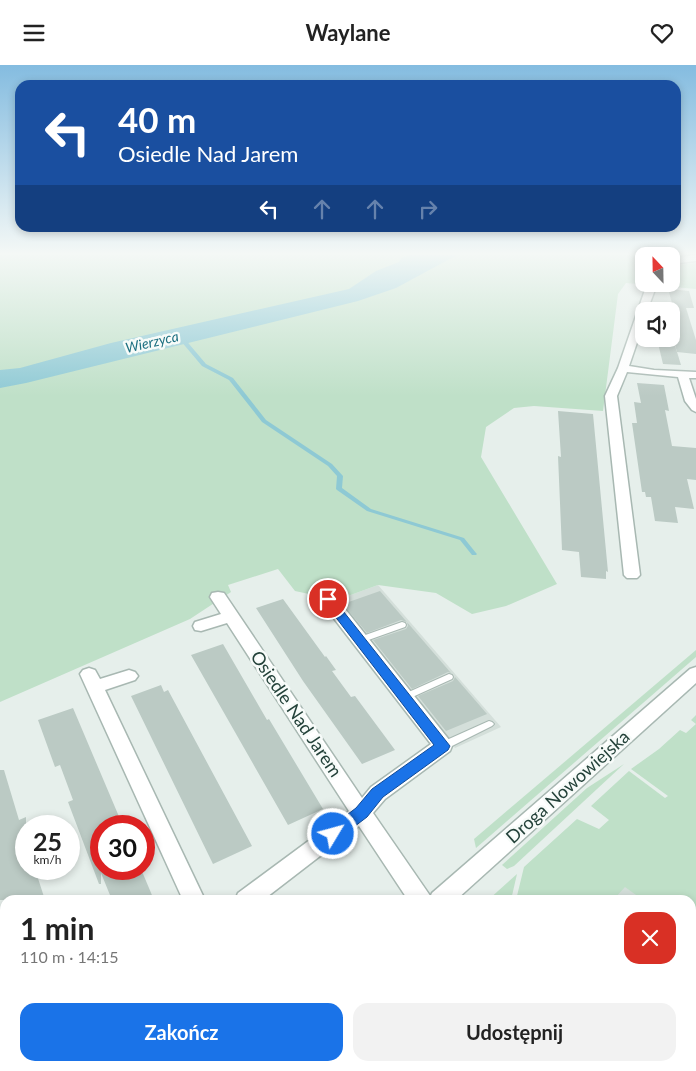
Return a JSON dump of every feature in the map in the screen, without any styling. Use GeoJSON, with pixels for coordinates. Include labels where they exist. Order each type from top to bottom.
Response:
{"type":"FeatureCollection","features":[{"type":"Feature","properties":{"kind":"street"},"geometry":{"type":"LineString","coordinates":[[632,575],[611,396],[623,368],[646,302]]}},
{"type":"Feature","properties":{"kind":"street"},"geometry":{"type":"LineString","coordinates":[[623,368],[696,375]]}},
{"type":"Feature","properties":{"kind":"street"},"geometry":{"type":"LineString","coordinates":[[682,374],[691,401],[696,408]]}},
{"type":"Feature","properties":{"kind":"street","name":"Osiedle Nad Jarem"},"geometry":{"type":"LineString","coordinates":[[218,597],[410,886],[427,895]]}},
{"type":"Feature","properties":{"kind":"street"},"geometry":{"type":"LineString","coordinates":[[253,895],[361,813],[378,793],[443,746],[328,599]]}},
{"type":"Feature","properties":{"kind":"street"},"geometry":{"type":"LineString","coordinates":[[202,627],[231,616]]}},
{"type":"Feature","properties":{"kind":"street","name":"Droga Nowowiejska"},"geometry":{"type":"LineString","coordinates":[[442,895],[696,673]]}},
{"type":"Feature","properties":{"kind":"street"},"geometry":{"type":"LineString","coordinates":[[129,676],[92,681],[192,895]]}},
{"type":"Feature","properties":{"kind":"lane"},"geometry":{"type":"LineString","coordinates":[[360,640],[402,625]]}},
{"type":"Feature","properties":{"kind":"lane"},"geometry":{"type":"LineString","coordinates":[[405,697],[449,677]]}},
{"type":"Feature","properties":{"kind":"lane"},"geometry":{"type":"LineString","coordinates":[[443,746],[489,724]]}},
{"type":"Feature","properties":{"kind":"shaded area"},"geometry":{"type":"Polygon","coordinates":[[[378,585],[501,727],[455,748],[337,600],[378,585]]]}},
{"type":"Feature","properties":{"kind":"shaded area"},"geometry":{"type":"Polygon","coordinates":[[[630,836],[696,886],[696,895],[553,895],[630,836]]]}},
{"type":"Feature","properties":{"kind":"green space"},"geometry":{"type":"Polygon","coordinates":[[[0,302],[617,302],[603,411],[534,406],[514,408],[486,427],[481,457],[557,584],[506,606],[472,614],[436,593],[378,585],[337,600],[295,591],[278,569],[228,585],[231,592],[190,619],[0,702],[0,302]]]}},
{"type":"Feature","properties":{"kind":"green space"},"geometry":{"type":"Polygon","coordinates":[[[696,650],[696,657],[476,848],[474,839],[696,650]]]}},
{"type":"Feature","properties":{"kind":"green space"},"geometry":{"type":"Polygon","coordinates":[[[696,715],[696,724],[691,720],[696,715]]]}},
{"type":"Feature","properties":{"kind":"green space"},"geometry":{"type":"Polygon","coordinates":[[[696,724],[696,895],[636,895],[625,887],[618,895],[517,895],[524,867],[577,819],[599,829],[609,820],[591,806],[629,771],[665,798],[668,796],[631,769],[659,749],[680,730],[686,733],[696,724]]]}},
{"type":"Feature","properties":{"kind":"green space"},"geometry":{"type":"Polygon","coordinates":[[[624,764],[514,866],[507,869],[502,865],[587,788],[624,764]]]}},
{"type":"Feature","properties":{"kind":"green space"},"geometry":{"type":"Polygon","coordinates":[[[517,874],[512,895],[494,895],[517,874]]]}},
{"type":"Feature","properties":{"kind":"water","name":"Wierzyca"},"geometry":{"type":"Polygon","coordinates":[[[292,302],[354,302],[0,388],[0,370],[20,368],[111,343],[292,302]]]}},
{"type":"Feature","properties":{"kind":"building"},"geometry":{"type":"Polygon","coordinates":[[[672,302],[692,302],[694,308],[686,308],[696,340],[696,354],[677,352],[676,347],[680,347],[680,302],[672,302]]]}},
{"type":"Feature","properties":{"kind":"building"},"geometry":{"type":"Polygon","coordinates":[[[659,347],[675,347],[681,365],[663,364],[659,347]]]}},
{"type":"Feature","properties":{"kind":"building"},"geometry":{"type":"Polygon","coordinates":[[[637,383],[664,385],[669,411],[665,410],[672,446],[696,448],[696,480],[687,479],[694,509],[675,507],[678,523],[655,521],[651,497],[646,497],[645,492],[642,492],[632,423],[637,423],[634,402],[641,403],[637,383]]]}},
{"type":"Feature","properties":{"kind":"building"},"geometry":{"type":"Polygon","coordinates":[[[558,411],[593,414],[608,572],[606,571],[606,579],[581,577],[579,552],[562,550],[558,456],[561,457],[558,411]]]}},
{"type":"Feature","properties":{"kind":"building"},"geometry":{"type":"Polygon","coordinates":[[[380,591],[407,622],[401,620],[367,633],[343,604],[380,591]]]}},
{"type":"Feature","properties":{"kind":"building"},"geometry":{"type":"Polygon","coordinates":[[[283,599],[336,670],[332,671],[351,697],[355,696],[395,750],[362,764],[303,681],[256,608],[283,599]]]}},
{"type":"Feature","properties":{"kind":"building"},"geometry":{"type":"Polygon","coordinates":[[[407,622],[451,673],[448,672],[412,689],[373,640],[406,629],[408,626],[407,622]]]}},
{"type":"Feature","properties":{"kind":"building"},"geometry":{"type":"Polygon","coordinates":[[[223,644],[267,720],[269,719],[323,809],[288,825],[191,655],[223,644]]]}},
{"type":"Feature","properties":{"kind":"building"},"geometry":{"type":"Polygon","coordinates":[[[455,677],[487,714],[446,731],[418,696],[453,681],[455,677]]]}},
{"type":"Feature","properties":{"kind":"building"},"geometry":{"type":"Polygon","coordinates":[[[161,685],[164,692],[168,690],[252,846],[213,864],[131,696],[161,685]]]}},
{"type":"Feature","properties":{"kind":"building"},"geometry":{"type":"Polygon","coordinates":[[[73,708],[118,815],[90,815],[90,860],[80,834],[80,815],[73,815],[68,802],[73,800],[60,765],[55,767],[38,720],[73,708]]]}},
{"type":"Feature","properties":{"kind":"building"},"geometry":{"type":"Polygon","coordinates":[[[0,770],[4,770],[18,815],[15,815],[15,880],[39,880],[43,895],[0,895],[0,770]]]}},
{"type":"Feature","properties":{"kind":"building"},"geometry":{"type":"Polygon","coordinates":[[[104,880],[146,880],[152,895],[110,895],[104,880]]]}},
{"type":"Feature","properties":{"kind":"waterway","name":"Wierzyca"},"geometry":{"type":"LineString","coordinates":[[182,339],[204,365],[231,379],[264,421],[330,465],[340,476],[339,489],[369,510],[462,539],[474,554]]}},
{"type":"Feature","properties":{"kind":"route"},"geometry":{"type":"LineString","coordinates":[[328,599],[443,746],[378,793],[361,813],[333,834]]}}]}
